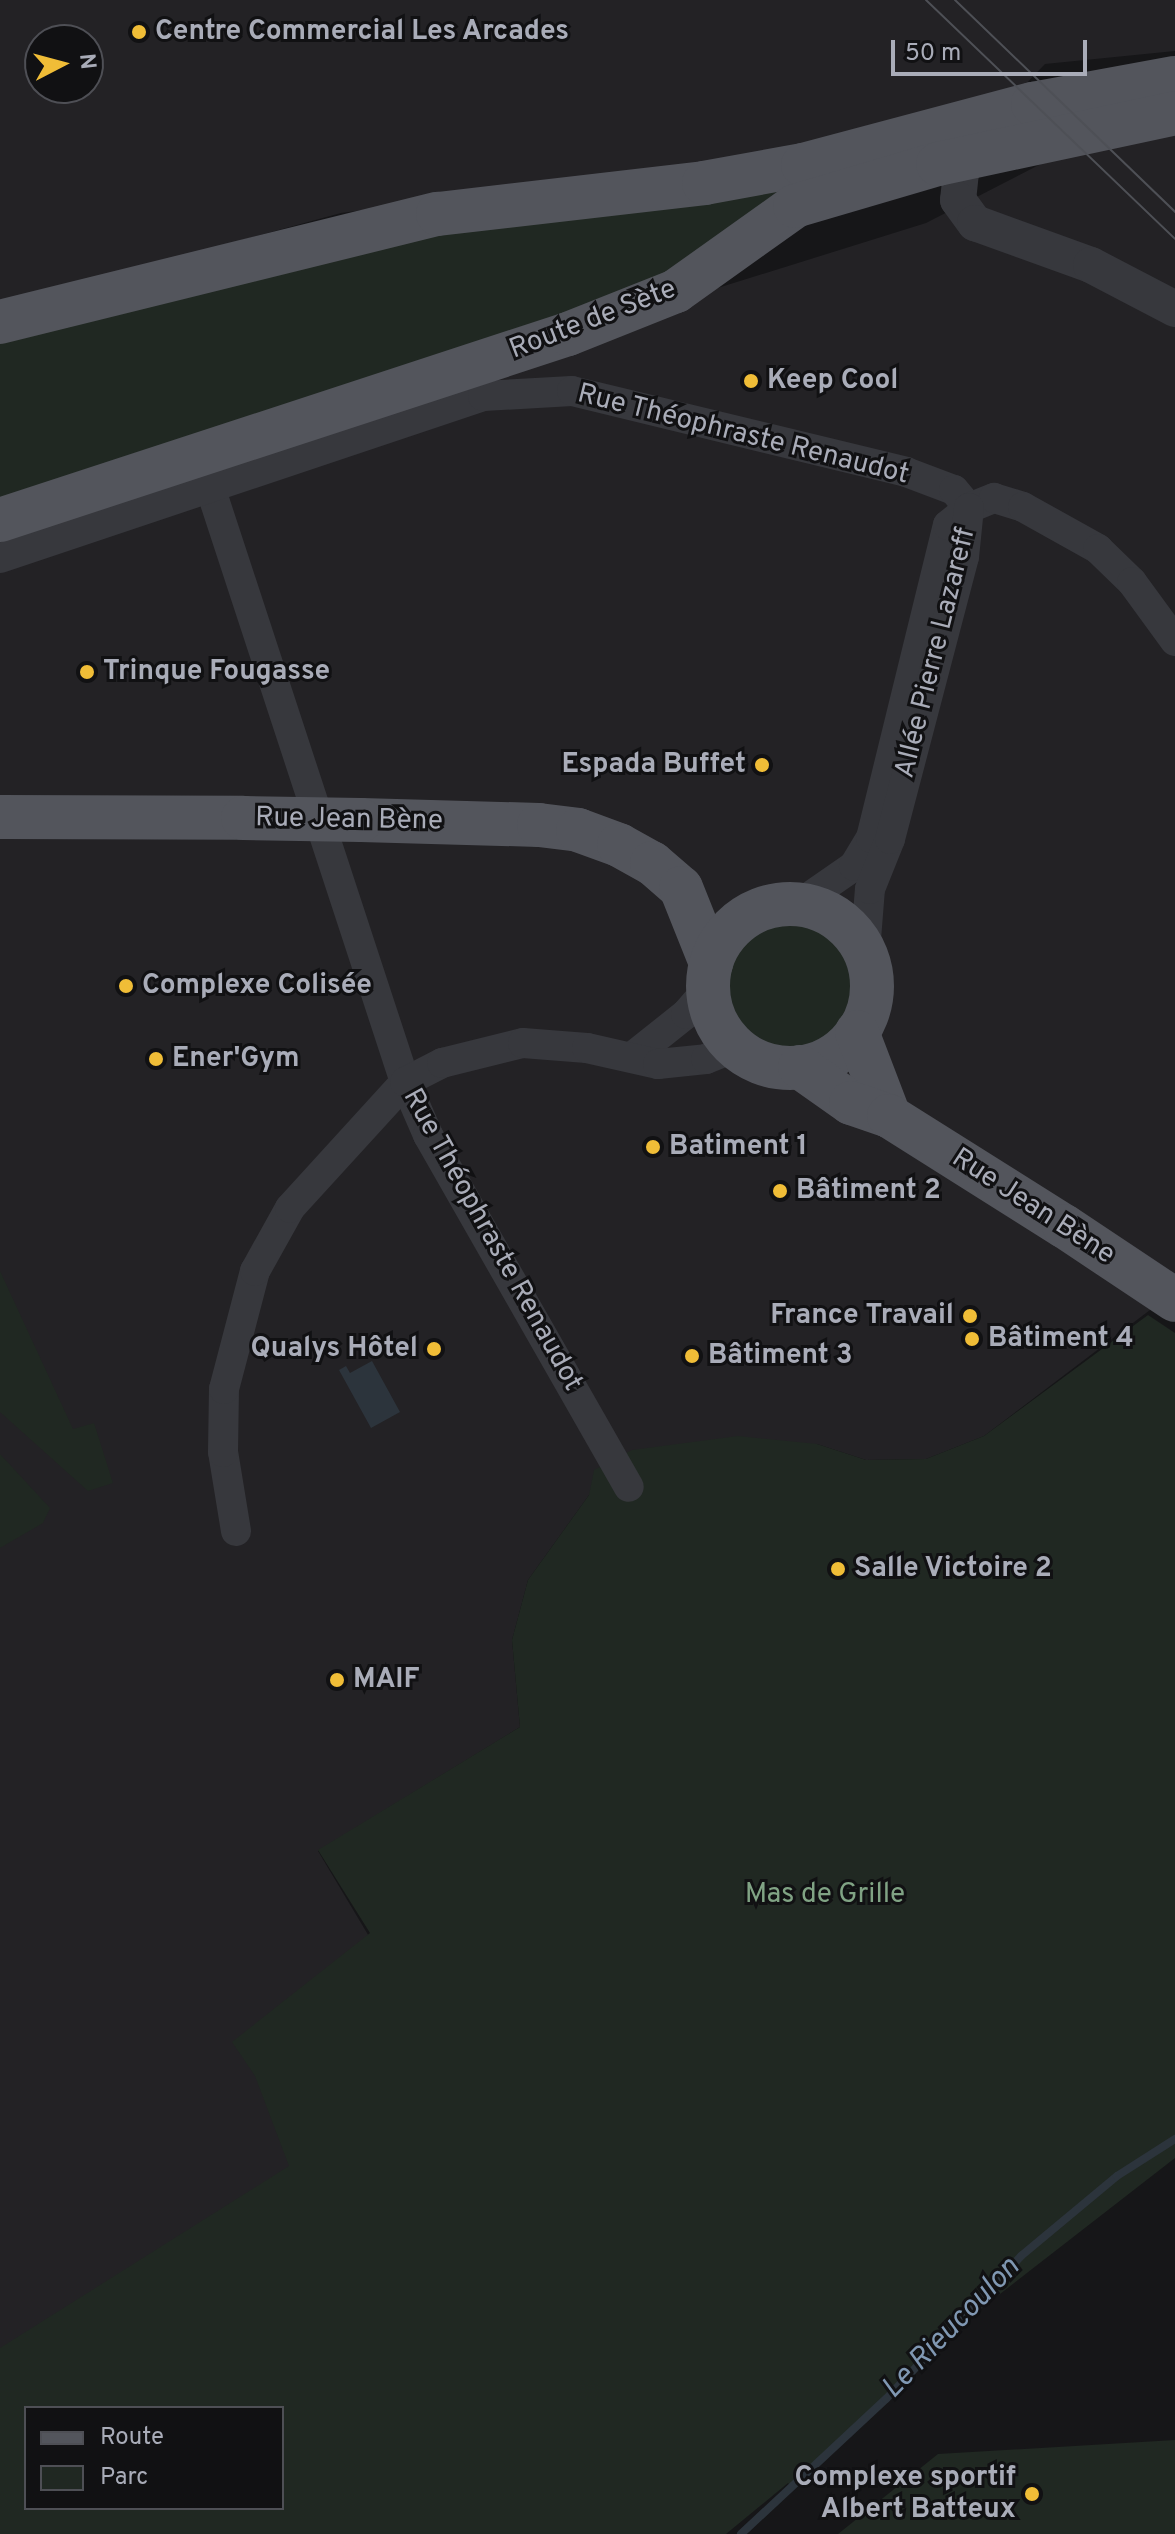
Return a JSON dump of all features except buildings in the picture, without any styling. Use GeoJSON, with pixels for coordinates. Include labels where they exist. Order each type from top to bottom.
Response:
{"type":"FeatureCollection","features":[{"type":"Feature","properties":{"kind":"main road"},"geometry":{"type":"LineString","coordinates":[[0,322],[422,217],[760,173],[1033,104],[1175,78]]}},
{"type":"Feature","properties":{"kind":"main road","name":"Route de Sète"},"geometry":{"type":"LineString","coordinates":[[0,520],[568,334],[676,291],[795,206],[971,156],[1175,113]]}},
{"type":"Feature","properties":{"kind":"main road","name":"Rue Jean Bène"},"geometry":{"type":"LineString","coordinates":[[0,817],[361,820],[578,830],[652,863],[681,888],[756,911]]}},
{"type":"Feature","properties":{"kind":"main road","name":"Rue Jean Bène"},"geometry":{"type":"LineString","coordinates":[[681,888],[710,976]]}},
{"type":"Feature","properties":{"kind":"main road"},"geometry":{"type":"LineString","coordinates":[[799,904],[826,912],[849,929],[865,952],[872,993],[857,1032],[827,1059],[800,1067],[765,1064],[736,1047],[716,1020],[710,976],[728,932],[756,911],[799,904]]}},
{"type":"Feature","properties":{"kind":"main road"},"geometry":{"type":"LineString","coordinates":[[857,1032],[889,1116]]}},
{"type":"Feature","properties":{"kind":"main road","name":"Rue Jean Bène"},"geometry":{"type":"LineString","coordinates":[[800,1067],[851,1103],[889,1116],[1175,1300]]}},
{"type":"Feature","properties":{"kind":"street"},"geometry":{"type":"LineString","coordinates":[[971,156],[961,172],[958,200],[975,223],[1091,265],[1175,309]]}},
{"type":"Feature","properties":{"kind":"street","name":"Rue Théophraste Renaudot"},"geometry":{"type":"LineString","coordinates":[[0,558],[209,484],[483,396],[572,391],[906,472],[954,490],[969,508]]}},
{"type":"Feature","properties":{"kind":"street","name":"Rue Théophraste Renaudot"},"geometry":{"type":"LineString","coordinates":[[209,484],[405,1082],[428,1135],[629,1487]]}},
{"type":"Feature","properties":{"kind":"street"},"geometry":{"type":"LineString","coordinates":[[969,508],[994,498],[1057,523],[1098,549],[1132,582],[1175,641]]}},
{"type":"Feature","properties":{"kind":"street","name":"Allée Pierre Lazareff"},"geometry":{"type":"LineString","coordinates":[[865,952],[870,889],[948,525],[969,508]]}},
{"type":"Feature","properties":{"kind":"street","name":"Allée Pierre Lazareff"},"geometry":{"type":"LineString","coordinates":[[799,904],[838,880],[863,854],[893,787]]}},
{"type":"Feature","properties":{"kind":"street"},"geometry":{"type":"LineString","coordinates":[[632,1057],[710,976]]}},
{"type":"Feature","properties":{"kind":"street"},"geometry":{"type":"LineString","coordinates":[[236,1531],[223,1452],[224,1389],[255,1271],[290,1208],[405,1082],[442,1063],[523,1043],[632,1057],[658,1064],[706,1059],[736,1047]]}},
{"type":"Feature","properties":{"kind":"shaded area"},"geometry":{"type":"Polygon","coordinates":[[[0,0],[1175,0],[1175,51],[1045,64],[1013,97],[822,150],[341,213],[0,306],[0,0]]]}},
{"type":"Feature","properties":{"kind":"shaded area"},"geometry":{"type":"Polygon","coordinates":[[[1175,127],[1175,1291],[984,1436],[926,1459],[866,1460],[817,1444],[589,1495],[528,1580],[512,1640],[520,1727],[318,1851],[726,2534],[0,2534],[0,540],[468,366],[926,223],[1062,153],[1175,127]]]}},
{"type":"Feature","properties":{"kind":"shaded area"},"geometry":{"type":"Polygon","coordinates":[[[372,1361],[400,1412],[371,1428],[339,1370],[346,1366],[350,1373],[372,1361]]]}},
{"type":"Feature","properties":{"kind":"green space"},"geometry":{"type":"Polygon","coordinates":[[[824,173],[653,283],[0,501],[0,337],[339,249],[824,173]]]}},
{"type":"Feature","properties":{"kind":"green space"},"geometry":{"type":"Polygon","coordinates":[[[791,923],[815,927],[835,941],[849,961],[853,985],[849,1009],[835,1029],[815,1043],[791,1047],[767,1043],[747,1029],[733,1009],[729,985],[733,961],[747,941],[767,927],[791,923]]]}},
{"type":"Feature","properties":{"kind":"green space"},"geometry":{"type":"Polygon","coordinates":[[[0,1271],[73,1429],[94,1423],[113,1483],[88,1491],[0,1412],[0,1271]]]}},
{"type":"Feature","properties":{"kind":"green space","name":"Mas de Grille"},"geometry":{"type":"Polygon","coordinates":[[[1148,1315],[1175,1333],[1175,2158],[946,2336],[792,2487],[788,2483],[726,2534],[0,2534],[0,2348],[289,2166],[255,2076],[232,2042],[370,1933],[318,1850],[520,1727],[512,1640],[528,1580],[589,1495],[594,1470],[632,1450],[738,1436],[817,1444],[866,1460],[926,1459],[984,1436],[1148,1315]]]}},
{"type":"Feature","properties":{"kind":"green space"},"geometry":{"type":"Polygon","coordinates":[[[0,1454],[50,1508],[43,1523],[0,1548],[0,1454]]]}},
{"type":"Feature","properties":{"kind":"green space","name":"Complexe sportif Albert Batteux"},"geometry":{"type":"Polygon","coordinates":[[[1175,2440],[1175,2534],[838,2534],[938,2454],[1175,2440]]]}},
{"type":"Feature","properties":{"kind":"waterway","name":"Le Rieucoulon"},"geometry":{"type":"LineString","coordinates":[[741,2534],[886,2399],[1021,2256],[1117,2176],[1175,2139]]}},
{"type":"Feature","properties":{"kind":"tram line"},"geometry":{"type":"LineString","coordinates":[[926,0],[1175,239]]}},
{"type":"Feature","properties":{"kind":"tram line"},"geometry":{"type":"LineString","coordinates":[[955,0],[1175,212]]}},
{"type":"Feature","properties":{"kind":"place","name":"Centre Commercial Les Arcades"},"geometry":{"type":"Point","coordinates":[139,32]}},
{"type":"Feature","properties":{"kind":"place","name":"Keep Cool"},"geometry":{"type":"Point","coordinates":[751,381]}},
{"type":"Feature","properties":{"kind":"place","name":"Trinque Fougasse"},"geometry":{"type":"Point","coordinates":[87,672]}},
{"type":"Feature","properties":{"kind":"place","name":"Espada Buffet"},"geometry":{"type":"Point","coordinates":[762,765]}},
{"type":"Feature","properties":{"kind":"place","name":"Complexe Colisée"},"geometry":{"type":"Point","coordinates":[126,986]}},
{"type":"Feature","properties":{"kind":"place","name":"Ener'Gym"},"geometry":{"type":"Point","coordinates":[156,1059]}},
{"type":"Feature","properties":{"kind":"place","name":"Batiment 1"},"geometry":{"type":"Point","coordinates":[653,1147]}},
{"type":"Feature","properties":{"kind":"place","name":"Bâtiment 2"},"geometry":{"type":"Point","coordinates":[780,1191]}},
{"type":"Feature","properties":{"kind":"place","name":"France Travail"},"geometry":{"type":"Point","coordinates":[970,1316]}},
{"type":"Feature","properties":{"kind":"place","name":"Bâtiment 4"},"geometry":{"type":"Point","coordinates":[972,1339]}},
{"type":"Feature","properties":{"kind":"place","name":"Qualys Hôtel"},"geometry":{"type":"Point","coordinates":[434,1349]}},
{"type":"Feature","properties":{"kind":"place","name":"Bâtiment 3"},"geometry":{"type":"Point","coordinates":[692,1356]}},
{"type":"Feature","properties":{"kind":"place","name":"Salle Victoire 2"},"geometry":{"type":"Point","coordinates":[838,1569]}},
{"type":"Feature","properties":{"kind":"place","name":"MAIF"},"geometry":{"type":"Point","coordinates":[337,1680]}},
{"type":"Feature","properties":{"kind":"place","name":"Complexe sportif Albert Batteux"},"geometry":{"type":"Point","coordinates":[1032,2494]}}]}
